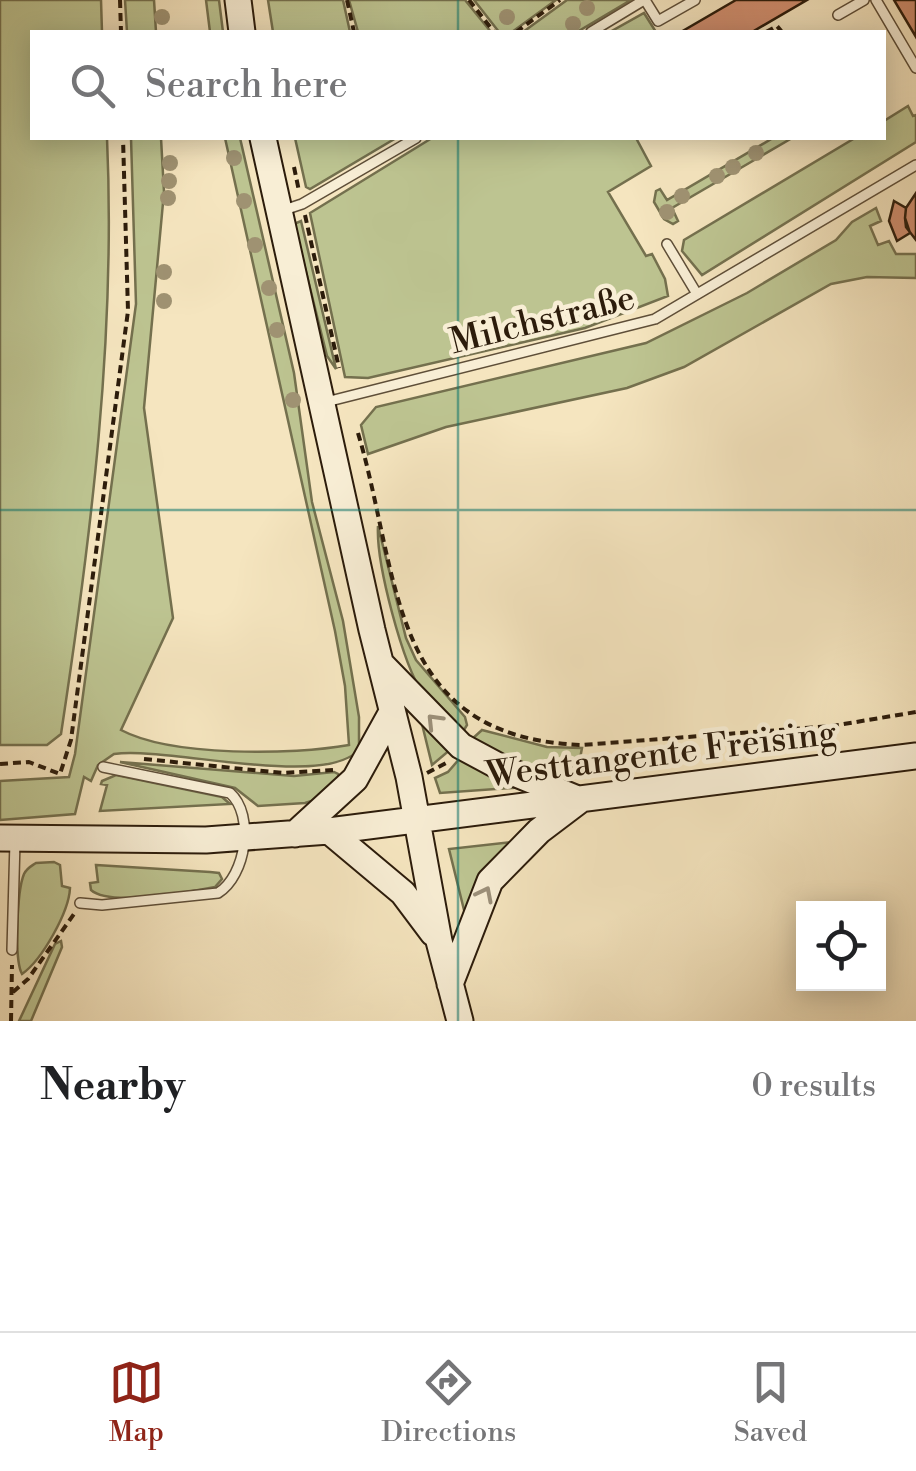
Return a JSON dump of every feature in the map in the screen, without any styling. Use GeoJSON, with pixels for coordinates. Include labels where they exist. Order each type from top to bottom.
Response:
{"type":"FeatureCollection","features":[{"type":"Feature","properties":{"kind":"main road"},"geometry":{"type":"LineString","coordinates":[[238,0],[242,30]]}},
{"type":"Feature","properties":{"kind":"main road"},"geometry":{"type":"LineString","coordinates":[[264,140],[290,208],[324,402],[380,663],[409,777],[439,941],[460,1021]]}},
{"type":"Feature","properties":{"kind":"main road"},"geometry":{"type":"LineString","coordinates":[[380,663],[461,746],[502,768],[580,800]]}},
{"type":"Feature","properties":{"kind":"main road"},"geometry":{"type":"LineString","coordinates":[[294,834],[355,779],[392,712]]}},
{"type":"Feature","properties":{"kind":"main road","name":"Westtangente Freising"},"geometry":{"type":"LineString","coordinates":[[8,838],[243,839],[916,756]]}},
{"type":"Feature","properties":{"kind":"main road"},"geometry":{"type":"LineString","coordinates":[[450,984],[490,881],[540,830],[580,800]]}},
{"type":"Feature","properties":{"kind":"main road"},"geometry":{"type":"LineString","coordinates":[[329,831],[403,893],[439,941]]}},
{"type":"Feature","properties":{"kind":"lane"},"geometry":{"type":"LineString","coordinates":[[595,30],[645,0],[658,22],[695,0]]}},
{"type":"Feature","properties":{"kind":"lane"},"geometry":{"type":"LineString","coordinates":[[838,14],[864,0]]}},
{"type":"Feature","properties":{"kind":"lane"},"geometry":{"type":"LineString","coordinates":[[876,0],[916,68]]}},
{"type":"Feature","properties":{"kind":"lane"},"geometry":{"type":"LineString","coordinates":[[290,208],[412,140]]}},
{"type":"Feature","properties":{"kind":"lane","name":"Milchstraße"},"geometry":{"type":"LineString","coordinates":[[324,402],[656,319],[916,165]]}},
{"type":"Feature","properties":{"kind":"lane"},"geometry":{"type":"LineString","coordinates":[[668,244],[698,294]]}},
{"type":"Feature","properties":{"kind":"lane"},"geometry":{"type":"LineString","coordinates":[[80,903],[132,903],[218,893],[237,874],[243,839],[243,809],[230,793],[103,767]]}},
{"type":"Feature","properties":{"kind":"lane"},"geometry":{"type":"LineString","coordinates":[[8,838],[12,950]]}},
{"type":"Feature","properties":{"kind":"path"},"geometry":{"type":"LineString","coordinates":[[120,0],[120,30]]}},
{"type":"Feature","properties":{"kind":"path"},"geometry":{"type":"LineString","coordinates":[[347,0],[354,30]]}},
{"type":"Feature","properties":{"kind":"path"},"geometry":{"type":"LineString","coordinates":[[469,0],[492,30]]}},
{"type":"Feature","properties":{"kind":"path"},"geometry":{"type":"LineString","coordinates":[[519,30],[560,0]]}},
{"type":"Feature","properties":{"kind":"path"},"geometry":{"type":"LineString","coordinates":[[0,764],[29,762],[60,774],[70,740],[128,311],[124,140]]}},
{"type":"Feature","properties":{"kind":"path"},"geometry":{"type":"LineString","coordinates":[[294,168],[290,208],[340,368]]}},
{"type":"Feature","properties":{"kind":"path"},"geometry":{"type":"LineString","coordinates":[[358,433],[405,623],[417,654],[445,692],[488,726],[544,742],[582,744],[832,726],[916,712]]}},
{"type":"Feature","properties":{"kind":"path"},"geometry":{"type":"LineString","coordinates":[[426,773],[440,768],[456,754]]}},
{"type":"Feature","properties":{"kind":"path"},"geometry":{"type":"LineString","coordinates":[[103,767],[111,760],[135,758],[283,772],[339,770]]}},
{"type":"Feature","properties":{"kind":"path"},"geometry":{"type":"LineString","coordinates":[[13,992],[28,979],[80,903]]}},
{"type":"Feature","properties":{"kind":"path"},"geometry":{"type":"LineString","coordinates":[[10,1021],[12,950]]}},
{"type":"Feature","properties":{"kind":"green space"},"geometry":{"type":"Polygon","coordinates":[[[0,0],[101,0],[102,30],[30,30],[30,140],[107,140],[108,287],[99,437],[61,734],[47,745],[0,745],[0,0]]]}},
{"type":"Feature","properties":{"kind":"green space"},"geometry":{"type":"Polygon","coordinates":[[[125,0],[154,0],[156,30],[127,30],[125,0]]]}},
{"type":"Feature","properties":{"kind":"green space"},"geometry":{"type":"Polygon","coordinates":[[[206,0],[219,0],[223,30],[210,30],[206,0]]]}},
{"type":"Feature","properties":{"kind":"green space"},"geometry":{"type":"Polygon","coordinates":[[[268,0],[343,0],[350,30],[273,30],[268,0]]]}},
{"type":"Feature","properties":{"kind":"green space"},"geometry":{"type":"Polygon","coordinates":[[[349,0],[465,0],[489,30],[357,30],[349,0]]]}},
{"type":"Feature","properties":{"kind":"green space"},"geometry":{"type":"Polygon","coordinates":[[[474,0],[556,0],[515,30],[497,30],[474,0]]]}},
{"type":"Feature","properties":{"kind":"green space"},"geometry":{"type":"Polygon","coordinates":[[[567,0],[631,0],[580,30],[526,30],[567,0]]]}},
{"type":"Feature","properties":{"kind":"green space"},"geometry":{"type":"Polygon","coordinates":[[[644,13],[655,30],[614,30],[644,13]]]}},
{"type":"Feature","properties":{"kind":"green space"},"geometry":{"type":"Polygon","coordinates":[[[908,106],[916,115],[916,142],[702,275],[682,251],[684,240],[852,140],[886,140],[886,120],[908,106]]]}},
{"type":"Feature","properties":{"kind":"green space"},"geometry":{"type":"Polygon","coordinates":[[[131,140],[161,140],[164,192],[144,408],[173,618],[121,730],[143,739],[201,749],[266,752],[349,745],[345,686],[335,631],[225,140],[240,140],[294,373],[312,502],[343,621],[359,717],[359,750],[340,761],[313,766],[114,754],[98,765],[91,781],[84,777],[75,814],[0,820],[0,781],[69,777],[136,304],[131,140]]]}},
{"type":"Feature","properties":{"kind":"green space"},"geometry":{"type":"Polygon","coordinates":[[[295,140],[393,140],[310,189],[306,187],[295,140]]]}},
{"type":"Feature","properties":{"kind":"green space"},"geometry":{"type":"Polygon","coordinates":[[[429,140],[637,140],[651,166],[608,192],[646,256],[652,254],[665,279],[668,296],[585,328],[368,378],[345,377],[310,213],[429,140]]]}},
{"type":"Feature","properties":{"kind":"green space"},"geometry":{"type":"Polygon","coordinates":[[[770,140],[789,140],[672,208],[678,221],[673,224],[664,219],[654,202],[656,191],[660,189],[667,200],[770,140]]]}},
{"type":"Feature","properties":{"kind":"green space"},"geometry":{"type":"Polygon","coordinates":[[[876,208],[881,221],[870,226],[878,245],[889,241],[896,254],[916,254],[916,278],[867,277],[831,284],[684,367],[627,388],[446,427],[368,454],[361,425],[376,407],[646,343],[747,293],[836,240],[852,222],[876,208]]]}},
{"type":"Feature","properties":{"kind":"green space"},"geometry":{"type":"Polygon","coordinates":[[[301,221],[336,369],[327,356],[294,224],[301,221]]]}},
{"type":"Feature","properties":{"kind":"green space"},"geometry":{"type":"Polygon","coordinates":[[[378,526],[406,638],[416,660],[465,717],[467,725],[461,735],[424,696],[407,661],[386,587],[378,526]]]}},
{"type":"Feature","properties":{"kind":"green space"},"geometry":{"type":"Polygon","coordinates":[[[422,724],[451,749],[432,765],[422,724]]]}},
{"type":"Feature","properties":{"kind":"green space"},"geometry":{"type":"Polygon","coordinates":[[[482,730],[547,747],[582,748],[579,764],[552,772],[524,766],[472,739],[482,730]]]}},
{"type":"Feature","properties":{"kind":"green space"},"geometry":{"type":"Polygon","coordinates":[[[461,757],[525,787],[440,793],[435,778],[448,772],[461,757]]]}},
{"type":"Feature","properties":{"kind":"green space"},"geometry":{"type":"Polygon","coordinates":[[[120,762],[294,776],[334,772],[341,782],[318,799],[305,803],[258,806],[235,788],[120,762]]]}},
{"type":"Feature","properties":{"kind":"green space"},"geometry":{"type":"Polygon","coordinates":[[[116,775],[222,797],[230,804],[100,811],[107,785],[102,781],[116,775]]]}},
{"type":"Feature","properties":{"kind":"green space"},"geometry":{"type":"Polygon","coordinates":[[[512,842],[465,914],[449,849],[512,842]]]}},
{"type":"Feature","properties":{"kind":"green space"},"geometry":{"type":"Polygon","coordinates":[[[36,863],[60,865],[62,886],[70,888],[68,898],[46,947],[22,974],[17,925],[24,874],[36,863]]]}},
{"type":"Feature","properties":{"kind":"green space"},"geometry":{"type":"Polygon","coordinates":[[[96,865],[219,873],[222,879],[215,887],[187,892],[115,897],[91,890],[90,883],[98,882],[96,865]]]}},
{"type":"Feature","properties":{"kind":"green space"},"geometry":{"type":"Polygon","coordinates":[[[61,941],[62,947],[31,1021],[19,1021],[55,944],[61,941]]]}},
{"type":"Feature","properties":{"kind":"building"},"geometry":{"type":"Polygon","coordinates":[[[736,0],[807,0],[755,30],[684,30],[736,0]]]}},
{"type":"Feature","properties":{"kind":"building"},"geometry":{"type":"Polygon","coordinates":[[[894,0],[916,0],[916,37],[894,0]]]}},
{"type":"Feature","properties":{"kind":"building"},"geometry":{"type":"Polygon","coordinates":[[[916,193],[916,240],[906,227],[905,218],[906,208],[916,193]]]}},
{"type":"Feature","properties":{"kind":"building"},"geometry":{"type":"Polygon","coordinates":[[[894,201],[906,208],[910,233],[897,241],[889,221],[894,201]]]}}]}
